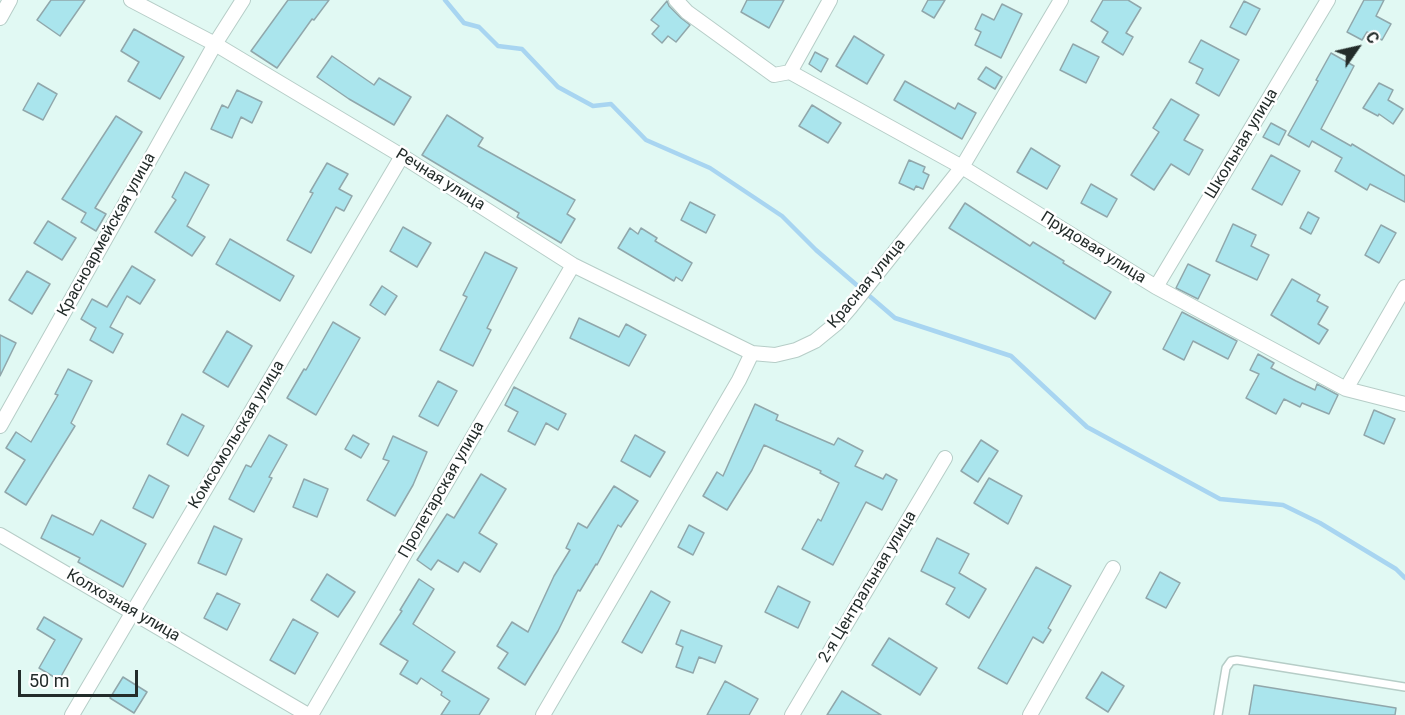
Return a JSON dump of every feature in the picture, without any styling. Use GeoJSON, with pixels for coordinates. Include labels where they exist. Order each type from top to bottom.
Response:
{"type":"FeatureCollection","features":[{"type":"Feature","properties":{"kind":"street"},"geometry":{"type":"LineString","coordinates":[[0,18],[10,0]]}},
{"type":"Feature","properties":{"kind":"street","name":"Речная улица"},"geometry":{"type":"LineString","coordinates":[[131,0],[215,44],[402,156],[573,265],[752,353]]}},
{"type":"Feature","properties":{"kind":"street","name":"Красноармейская улица"},"geometry":{"type":"LineString","coordinates":[[0,426],[215,44],[243,0]]}},
{"type":"Feature","properties":{"kind":"street","name":"Прудовая улица"},"geometry":{"type":"LineString","coordinates":[[676,0],[687,12],[774,75],[790,72],[962,167],[1156,287],[1346,389],[1405,404]]}},
{"type":"Feature","properties":{"kind":"street"},"geometry":{"type":"LineString","coordinates":[[790,72],[830,0]]}},
{"type":"Feature","properties":{"kind":"street","name":"Красная улица"},"geometry":{"type":"LineString","coordinates":[[752,353],[775,355],[796,350],[814,341],[830,329],[850,308],[962,167],[1062,0]]}},
{"type":"Feature","properties":{"kind":"street","name":"Школьная улица"},"geometry":{"type":"LineString","coordinates":[[1156,287],[1328,0]]}},
{"type":"Feature","properties":{"kind":"street","name":"Комсомольская улица"},"geometry":{"type":"LineString","coordinates":[[72,715],[402,156]]}},
{"type":"Feature","properties":{"kind":"street","name":"Пролетарская улица"},"geometry":{"type":"LineString","coordinates":[[310,715],[573,265]]}},
{"type":"Feature","properties":{"kind":"street"},"geometry":{"type":"LineString","coordinates":[[1346,389],[1405,287]]}},
{"type":"Feature","properties":{"kind":"street"},"geometry":{"type":"LineString","coordinates":[[543,715],[739,380],[752,353]]}},
{"type":"Feature","properties":{"kind":"street","name":"2-я Центральная улица"},"geometry":{"type":"LineString","coordinates":[[792,715],[945,458]]}},
{"type":"Feature","properties":{"kind":"street","name":"Колхозная улица"},"geometry":{"type":"LineString","coordinates":[[0,535],[310,715]]}},
{"type":"Feature","properties":{"kind":"street"},"geometry":{"type":"LineString","coordinates":[[1030,715],[1113,568]]}},
{"type":"Feature","properties":{"kind":"lane"},"geometry":{"type":"LineString","coordinates":[[1218,715],[1226,668],[1231,661],[1237,660],[1405,687]]}},
{"type":"Feature","properties":{"kind":"building"},"geometry":{"type":"Polygon","coordinates":[[[51,0],[85,0],[60,36],[37,20],[51,0]]]}},
{"type":"Feature","properties":{"kind":"building"},"geometry":{"type":"Polygon","coordinates":[[[288,0],[329,0],[314,20],[312,19],[277,68],[251,51],[288,0]]]}},
{"type":"Feature","properties":{"kind":"building"},"geometry":{"type":"Polygon","coordinates":[[[747,0],[784,0],[769,28],[741,12],[747,0]]]}},
{"type":"Feature","properties":{"kind":"building"},"geometry":{"type":"Polygon","coordinates":[[[928,0],[945,0],[934,18],[922,11],[928,0]]]}},
{"type":"Feature","properties":{"kind":"building"},"geometry":{"type":"Polygon","coordinates":[[[1103,0],[1128,0],[1141,8],[1126,33],[1133,37],[1123,55],[1102,42],[1108,32],[1091,21],[1103,0]]]}},
{"type":"Feature","properties":{"kind":"building"},"geometry":{"type":"Polygon","coordinates":[[[1364,0],[1384,0],[1376,16],[1391,24],[1382,40],[1367,32],[1362,40],[1347,32],[1364,0]]]}},
{"type":"Feature","properties":{"kind":"building"},"geometry":{"type":"Polygon","coordinates":[[[667,1],[669,6],[690,25],[676,42],[668,36],[662,43],[652,34],[659,26],[651,20],[667,1]]]}},
{"type":"Feature","properties":{"kind":"building"},"geometry":{"type":"Polygon","coordinates":[[[1244,1],[1260,9],[1246,35],[1230,27],[1244,1]]]}},
{"type":"Feature","properties":{"kind":"building"},"geometry":{"type":"Polygon","coordinates":[[[1002,4],[1022,14],[1001,58],[975,45],[981,32],[975,29],[982,14],[994,20],[1002,4]]]}},
{"type":"Feature","properties":{"kind":"building"},"geometry":{"type":"Polygon","coordinates":[[[134,29],[184,57],[160,99],[128,81],[139,62],[121,51],[134,29]]]}},
{"type":"Feature","properties":{"kind":"building"},"geometry":{"type":"Polygon","coordinates":[[[854,36],[884,55],[867,84],[836,66],[854,36]]]}},
{"type":"Feature","properties":{"kind":"building"},"geometry":{"type":"Polygon","coordinates":[[[1201,40],[1239,60],[1219,96],[1196,83],[1203,69],[1189,62],[1201,40]]]}},
{"type":"Feature","properties":{"kind":"building"},"geometry":{"type":"Polygon","coordinates":[[[1073,44],[1099,57],[1086,83],[1060,70],[1073,44]]]}},
{"type":"Feature","properties":{"kind":"building"},"geometry":{"type":"Polygon","coordinates":[[[815,52],[828,59],[821,72],[809,64],[815,52]]]}},
{"type":"Feature","properties":{"kind":"building"},"geometry":{"type":"Polygon","coordinates":[[[1331,53],[1354,66],[1321,129],[1351,146],[1352,144],[1405,176],[1405,202],[1370,184],[1367,190],[1335,171],[1342,158],[1312,141],[1309,147],[1288,135],[1331,53]]]}},
{"type":"Feature","properties":{"kind":"building"},"geometry":{"type":"Polygon","coordinates":[[[332,56],[374,85],[379,78],[411,97],[394,125],[317,77],[332,56]]]}},
{"type":"Feature","properties":{"kind":"building"},"geometry":{"type":"Polygon","coordinates":[[[986,67],[1002,77],[995,89],[978,79],[986,67]]]}},
{"type":"Feature","properties":{"kind":"building"},"geometry":{"type":"Polygon","coordinates":[[[905,81],[955,109],[958,103],[976,113],[962,139],[894,100],[905,81]]]}},
{"type":"Feature","properties":{"kind":"building"},"geometry":{"type":"Polygon","coordinates":[[[38,83],[57,94],[43,120],[23,110],[38,83]]]}},
{"type":"Feature","properties":{"kind":"building"},"geometry":{"type":"Polygon","coordinates":[[[1379,83],[1393,90],[1388,100],[1403,109],[1393,124],[1379,114],[1378,116],[1363,108],[1379,83]]]}},
{"type":"Feature","properties":{"kind":"building"},"geometry":{"type":"Polygon","coordinates":[[[237,90],[262,102],[252,123],[241,117],[232,138],[211,129],[222,105],[228,108],[237,90]]]}},
{"type":"Feature","properties":{"kind":"building"},"geometry":{"type":"Polygon","coordinates":[[[1171,99],[1199,115],[1184,140],[1203,150],[1189,175],[1171,164],[1154,190],[1131,175],[1159,132],[1153,128],[1171,99]]]}},
{"type":"Feature","properties":{"kind":"building"},"geometry":{"type":"Polygon","coordinates":[[[812,105],[841,123],[828,143],[799,126],[812,105]]]}},
{"type":"Feature","properties":{"kind":"building"},"geometry":{"type":"Polygon","coordinates":[[[447,115],[483,138],[478,146],[575,200],[567,214],[575,219],[561,243],[517,217],[519,213],[422,155],[447,115]]]}},
{"type":"Feature","properties":{"kind":"building"},"geometry":{"type":"Polygon","coordinates":[[[116,116],[142,132],[95,208],[106,214],[96,231],[81,222],[86,213],[62,199],[116,116]]]}},
{"type":"Feature","properties":{"kind":"building"},"geometry":{"type":"Polygon","coordinates":[[[1271,123],[1286,131],[1279,145],[1263,137],[1271,123]]]}},
{"type":"Feature","properties":{"kind":"building"},"geometry":{"type":"Polygon","coordinates":[[[1031,148],[1060,166],[1047,189],[1017,172],[1031,148]]]}},
{"type":"Feature","properties":{"kind":"building"},"geometry":{"type":"Polygon","coordinates":[[[1271,155],[1300,171],[1282,205],[1252,189],[1271,155]]]}},
{"type":"Feature","properties":{"kind":"building"},"geometry":{"type":"Polygon","coordinates":[[[909,160],[925,167],[923,172],[929,175],[923,189],[916,186],[914,190],[899,183],[909,160]]]}},
{"type":"Feature","properties":{"kind":"building"},"geometry":{"type":"Polygon","coordinates":[[[327,163],[348,174],[339,189],[352,196],[344,211],[336,207],[311,253],[287,240],[327,163]]]}},
{"type":"Feature","properties":{"kind":"building"},"geometry":{"type":"Polygon","coordinates":[[[185,172],[209,185],[187,226],[205,237],[192,256],[155,232],[176,200],[172,197],[185,172]]]}},
{"type":"Feature","properties":{"kind":"building"},"geometry":{"type":"Polygon","coordinates":[[[1091,184],[1117,199],[1107,217],[1081,203],[1091,184]]]}},
{"type":"Feature","properties":{"kind":"building"},"geometry":{"type":"Polygon","coordinates":[[[690,202],[715,215],[706,233],[681,220],[690,202]]]}},
{"type":"Feature","properties":{"kind":"building"},"geometry":{"type":"Polygon","coordinates":[[[965,203],[1030,246],[1033,242],[1111,292],[1095,319],[949,228],[965,203]]]}},
{"type":"Feature","properties":{"kind":"building"},"geometry":{"type":"Polygon","coordinates":[[[1308,212],[1319,218],[1311,234],[1300,228],[1308,212]]]}},
{"type":"Feature","properties":{"kind":"building"},"geometry":{"type":"Polygon","coordinates":[[[48,221],[76,238],[62,260],[34,243],[48,221]]]}},
{"type":"Feature","properties":{"kind":"building"},"geometry":{"type":"Polygon","coordinates":[[[1233,224],[1256,235],[1251,246],[1269,255],[1257,280],[1216,261],[1233,224]]]}},
{"type":"Feature","properties":{"kind":"building"},"geometry":{"type":"Polygon","coordinates":[[[1381,225],[1396,233],[1379,263],[1365,255],[1381,225]]]}},
{"type":"Feature","properties":{"kind":"building"},"geometry":{"type":"Polygon","coordinates":[[[403,227],[431,243],[417,267],[390,251],[403,227]]]}},
{"type":"Feature","properties":{"kind":"building"},"geometry":{"type":"Polygon","coordinates":[[[630,228],[638,234],[641,228],[657,238],[655,241],[692,263],[682,281],[676,277],[674,281],[618,248],[630,228]]]}},
{"type":"Feature","properties":{"kind":"building"},"geometry":{"type":"Polygon","coordinates":[[[230,239],[294,276],[280,301],[216,264],[230,239]]]}},
{"type":"Feature","properties":{"kind":"building"},"geometry":{"type":"Polygon","coordinates":[[[485,252],[517,268],[487,328],[491,330],[473,366],[440,350],[467,297],[463,295],[485,252]]]}},
{"type":"Feature","properties":{"kind":"building"},"geometry":{"type":"Polygon","coordinates":[[[1188,264],[1210,275],[1198,299],[1176,288],[1188,264]]]}},
{"type":"Feature","properties":{"kind":"building"},"geometry":{"type":"Polygon","coordinates":[[[132,266],[155,280],[140,304],[127,296],[110,327],[123,334],[113,353],[90,340],[96,328],[81,319],[92,299],[107,307],[132,266]]]}},
{"type":"Feature","properties":{"kind":"building"},"geometry":{"type":"Polygon","coordinates":[[[27,271],[50,284],[32,314],[9,300],[27,271]]]}},
{"type":"Feature","properties":{"kind":"building"},"geometry":{"type":"Polygon","coordinates":[[[1292,279],[1320,295],[1317,301],[1328,307],[1318,324],[1328,330],[1319,344],[1271,315],[1292,279]]]}},
{"type":"Feature","properties":{"kind":"building"},"geometry":{"type":"Polygon","coordinates":[[[382,286],[397,296],[385,315],[370,305],[382,286]]]}},
{"type":"Feature","properties":{"kind":"building"},"geometry":{"type":"Polygon","coordinates":[[[1182,312],[1237,341],[1228,359],[1193,341],[1184,360],[1163,349],[1182,312]]]}},
{"type":"Feature","properties":{"kind":"building"},"geometry":{"type":"Polygon","coordinates":[[[579,318],[619,337],[626,324],[646,335],[629,366],[570,338],[579,318]]]}},
{"type":"Feature","properties":{"kind":"building"},"geometry":{"type":"Polygon","coordinates":[[[333,322],[360,338],[316,415],[287,398],[333,322]]]}},
{"type":"Feature","properties":{"kind":"building"},"geometry":{"type":"Polygon","coordinates":[[[227,331],[252,346],[228,387],[203,372],[227,331]]]}},
{"type":"Feature","properties":{"kind":"building"},"geometry":{"type":"Polygon","coordinates":[[[0,335],[16,343],[0,376],[0,335]]]}},
{"type":"Feature","properties":{"kind":"building"},"geometry":{"type":"Polygon","coordinates":[[[1258,354],[1274,363],[1271,368],[1296,381],[1315,390],[1317,384],[1338,395],[1329,414],[1302,403],[1300,407],[1284,399],[1276,414],[1246,398],[1259,374],[1250,370],[1258,354]]]}},
{"type":"Feature","properties":{"kind":"building"},"geometry":{"type":"Polygon","coordinates":[[[68,369],[92,381],[71,423],[75,426],[26,505],[5,492],[25,460],[6,448],[16,432],[31,442],[58,395],[55,394],[68,369]]]}},
{"type":"Feature","properties":{"kind":"building"},"geometry":{"type":"Polygon","coordinates":[[[438,381],[457,391],[438,426],[419,416],[438,381]]]}},
{"type":"Feature","properties":{"kind":"building"},"geometry":{"type":"Polygon","coordinates":[[[514,387],[566,414],[558,430],[546,423],[535,445],[508,431],[518,412],[505,405],[514,387]]]}},
{"type":"Feature","properties":{"kind":"building"},"geometry":{"type":"Polygon","coordinates":[[[755,404],[778,415],[776,420],[834,445],[838,438],[863,451],[855,466],[883,479],[886,474],[897,480],[882,510],[866,502],[833,565],[802,549],[818,519],[821,521],[839,483],[820,473],[821,471],[764,445],[752,470],[727,510],[703,496],[717,472],[723,476],[755,404]]]}},
{"type":"Feature","properties":{"kind":"building"},"geometry":{"type":"Polygon","coordinates":[[[1374,410],[1395,419],[1384,444],[1364,435],[1374,410]]]}},
{"type":"Feature","properties":{"kind":"building"},"geometry":{"type":"Polygon","coordinates":[[[182,414],[204,426],[188,456],[167,444],[182,414]]]}},
{"type":"Feature","properties":{"kind":"building"},"geometry":{"type":"Polygon","coordinates":[[[269,435],[287,445],[269,477],[272,478],[254,512],[229,499],[246,465],[251,467],[269,435]]]}},
{"type":"Feature","properties":{"kind":"building"},"geometry":{"type":"Polygon","coordinates":[[[353,435],[369,444],[361,458],[345,449],[353,435]]]}},
{"type":"Feature","properties":{"kind":"building"},"geometry":{"type":"Polygon","coordinates":[[[635,435],[665,452],[650,477],[621,461],[635,435]]]}},
{"type":"Feature","properties":{"kind":"building"},"geometry":{"type":"Polygon","coordinates":[[[393,436],[427,452],[413,485],[395,516],[367,500],[389,461],[383,459],[393,436]]]}},
{"type":"Feature","properties":{"kind":"building"},"geometry":{"type":"Polygon","coordinates":[[[981,440],[998,451],[978,482],[961,471],[981,440]]]}},
{"type":"Feature","properties":{"kind":"building"},"geometry":{"type":"Polygon","coordinates":[[[481,474],[506,489],[479,533],[497,544],[480,572],[464,562],[458,572],[438,560],[431,570],[417,560],[447,514],[454,518],[481,474]]]}},
{"type":"Feature","properties":{"kind":"building"},"geometry":{"type":"Polygon","coordinates":[[[149,475],[169,486],[153,518],[133,508],[149,475]]]}},
{"type":"Feature","properties":{"kind":"building"},"geometry":{"type":"Polygon","coordinates":[[[989,478],[1022,496],[1008,524],[974,503],[989,478]]]}},
{"type":"Feature","properties":{"kind":"building"},"geometry":{"type":"Polygon","coordinates":[[[304,479],[328,489],[317,517],[293,507],[304,479]]]}},
{"type":"Feature","properties":{"kind":"building"},"geometry":{"type":"Polygon","coordinates":[[[614,486],[638,501],[621,527],[618,525],[597,565],[580,591],[578,590],[558,631],[525,685],[498,668],[508,653],[497,646],[512,622],[528,632],[554,576],[570,550],[566,548],[578,523],[587,528],[614,486]]]}},
{"type":"Feature","properties":{"kind":"building"},"geometry":{"type":"Polygon","coordinates":[[[52,515],[93,535],[101,520],[146,544],[123,587],[78,562],[80,558],[41,538],[52,515]]]}},
{"type":"Feature","properties":{"kind":"building"},"geometry":{"type":"Polygon","coordinates":[[[689,525],[704,533],[693,555],[678,547],[689,525]]]}},
{"type":"Feature","properties":{"kind":"building"},"geometry":{"type":"Polygon","coordinates":[[[214,526],[242,539],[226,575],[198,563],[214,526]]]}},
{"type":"Feature","properties":{"kind":"building"},"geometry":{"type":"Polygon","coordinates":[[[937,538],[969,554],[959,573],[986,589],[969,618],[946,604],[955,588],[921,571],[937,538]]]}},
{"type":"Feature","properties":{"kind":"building"},"geometry":{"type":"Polygon","coordinates":[[[1036,567],[1071,586],[1048,628],[1051,630],[1043,643],[1033,637],[1007,684],[978,668],[1036,567]]]}},
{"type":"Feature","properties":{"kind":"building"},"geometry":{"type":"Polygon","coordinates":[[[1160,572],[1180,583],[1166,608],[1146,598],[1160,572]]]}},
{"type":"Feature","properties":{"kind":"building"},"geometry":{"type":"Polygon","coordinates":[[[327,574],[355,592],[338,617],[311,600],[327,574]]]}},
{"type":"Feature","properties":{"kind":"building"},"geometry":{"type":"Polygon","coordinates":[[[419,579],[434,589],[413,624],[455,652],[442,671],[489,699],[479,715],[441,715],[450,701],[441,695],[442,692],[421,678],[417,684],[400,674],[408,661],[380,644],[402,611],[400,610],[419,579]]]}},
{"type":"Feature","properties":{"kind":"building"},"geometry":{"type":"Polygon","coordinates":[[[778,586],[810,602],[798,628],[765,612],[778,586]]]}},
{"type":"Feature","properties":{"kind":"building"},"geometry":{"type":"Polygon","coordinates":[[[651,591],[670,602],[642,653],[622,642],[651,591]]]}},
{"type":"Feature","properties":{"kind":"building"},"geometry":{"type":"Polygon","coordinates":[[[217,593],[240,604],[227,630],[204,618],[217,593]]]}},
{"type":"Feature","properties":{"kind":"building"},"geometry":{"type":"Polygon","coordinates":[[[44,617],[82,639],[59,680],[39,668],[55,640],[37,629],[44,617]]]}},
{"type":"Feature","properties":{"kind":"building"},"geometry":{"type":"Polygon","coordinates":[[[293,619],[318,633],[295,674],[270,660],[293,619]]]}},
{"type":"Feature","properties":{"kind":"building"},"geometry":{"type":"Polygon","coordinates":[[[681,630],[722,646],[715,663],[699,657],[693,673],[676,667],[683,647],[676,644],[681,630]]]}},
{"type":"Feature","properties":{"kind":"building"},"geometry":{"type":"Polygon","coordinates":[[[889,638],[937,668],[920,695],[872,665],[889,638]]]}},
{"type":"Feature","properties":{"kind":"building"},"geometry":{"type":"Polygon","coordinates":[[[1102,672],[1124,686],[1108,712],[1086,698],[1102,672]]]}},
{"type":"Feature","properties":{"kind":"building"},"geometry":{"type":"Polygon","coordinates":[[[123,677],[147,692],[134,713],[110,698],[123,677]]]}},
{"type":"Feature","properties":{"kind":"building"},"geometry":{"type":"Polygon","coordinates":[[[725,681],[758,699],[749,715],[707,715],[725,681]]]}},
{"type":"Feature","properties":{"kind":"building"},"geometry":{"type":"Polygon","coordinates":[[[1254,685],[1396,708],[1395,715],[1249,715],[1254,685]]]}},
{"type":"Feature","properties":{"kind":"building"},"geometry":{"type":"Polygon","coordinates":[[[842,691],[850,696],[881,715],[827,715],[842,691]]]}},
{"type":"Feature","properties":{"kind":"waterway"},"geometry":{"type":"LineString","coordinates":[[445,0],[464,23],[479,27],[498,46],[522,49],[558,87],[593,106],[611,104],[646,140],[710,168],[782,216],[816,250],[895,318],[1011,356],[1087,427],[1220,499],[1283,505],[1320,523],[1396,569],[1405,578]]}}]}
